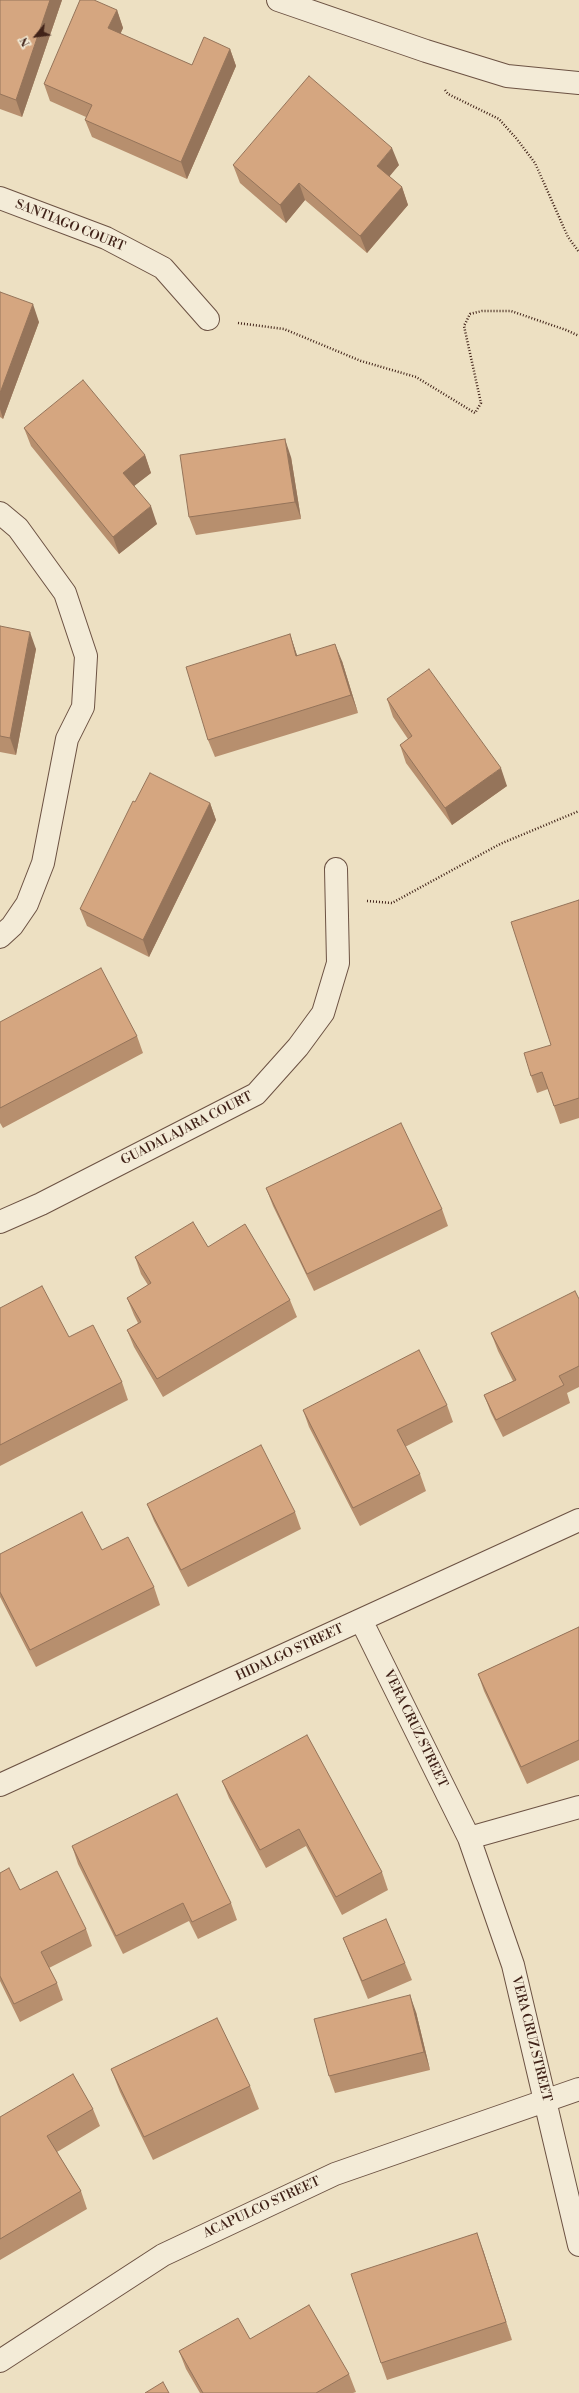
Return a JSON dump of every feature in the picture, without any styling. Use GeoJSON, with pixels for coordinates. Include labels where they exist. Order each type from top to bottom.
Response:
{"type":"FeatureCollection","features":[{"type":"Feature","properties":{"kind":"street"},"geometry":{"type":"LineString","coordinates":[[278,0],[426,51],[507,76],[579,83]]}},
{"type":"Feature","properties":{"kind":"street","name":"SANTIAGO COURT"},"geometry":{"type":"LineString","coordinates":[[0,198],[106,238],[163,268],[208,320]]}},
{"type":"Feature","properties":{"kind":"street"},"geometry":{"type":"LineString","coordinates":[[0,513],[18,528],[65,593],[86,656],[83,707],[67,739],[43,862],[27,904],[12,926],[0,937]]}},
{"type":"Feature","properties":{"kind":"street","name":"GUADALAJARA COURT"},"geometry":{"type":"LineString","coordinates":[[0,1222],[41,1204],[256,1094],[298,1047],[323,1013],[338,963],[336,869]]}},
{"type":"Feature","properties":{"kind":"street","name":"HIDALGO STREET"},"geometry":{"type":"LineString","coordinates":[[0,1785],[579,1520]]}},
{"type":"Feature","properties":{"kind":"street","name":"VERA CRUZ STREET"},"geometry":{"type":"LineString","coordinates":[[361,1620],[469,1838],[513,1965],[546,2099],[579,2245]]}},
{"type":"Feature","properties":{"kind":"street"},"geometry":{"type":"LineString","coordinates":[[469,1838],[579,1807]]}},
{"type":"Feature","properties":{"kind":"street","name":"ACAPULCO STREET"},"geometry":{"type":"LineString","coordinates":[[0,2361],[162,2255],[334,2174],[546,2099],[579,2089]]}},
{"type":"Feature","properties":{"kind":"path"},"geometry":{"type":"LineString","coordinates":[[426,51],[433,78],[448,94],[499,118],[516,138],[535,163],[568,237],[579,252]]}},
{"type":"Feature","properties":{"kind":"path"},"geometry":{"type":"LineString","coordinates":[[208,320],[284,329],[360,361],[416,377],[475,413],[481,403],[464,326],[470,314],[482,311],[511,311],[579,336]]}},
{"type":"Feature","properties":{"kind":"path"},"geometry":{"type":"LineString","coordinates":[[336,897],[392,903],[500,844],[579,811]]}},
{"type":"Feature","properties":{"kind":"building"},"geometry":{"type":"Polygon","coordinates":[[[0,0],[50,0],[16,100],[0,94],[0,0]]]}},
{"type":"Feature","properties":{"kind":"building"},"geometry":{"type":"Polygon","coordinates":[[[80,0],[94,0],[117,10],[108,28],[192,65],[204,37],[230,49],[181,162],[85,120],[92,105],[44,84],[80,0]]]}},
{"type":"Feature","properties":{"kind":"building"},"geometry":{"type":"Polygon","coordinates":[[[309,76],[392,148],[377,166],[402,187],[360,236],[299,183],[280,205],[233,165],[309,76]]]}},
{"type":"Feature","properties":{"kind":"building"},"geometry":{"type":"Polygon","coordinates":[[[0,292],[33,304],[0,393],[0,292]]]}},
{"type":"Feature","properties":{"kind":"building"},"geometry":{"type":"Polygon","coordinates":[[[83,380],[145,455],[123,473],[151,506],[113,537],[24,428],[83,380]]]}},
{"type":"Feature","properties":{"kind":"building"},"geometry":{"type":"Polygon","coordinates":[[[285,439],[295,502],[189,517],[180,455],[285,439]]]}},
{"type":"Feature","properties":{"kind":"building"},"geometry":{"type":"Polygon","coordinates":[[[0,626],[30,632],[10,738],[0,736],[0,626]]]}},
{"type":"Feature","properties":{"kind":"building"},"geometry":{"type":"Polygon","coordinates":[[[290,634],[296,656],[335,644],[351,695],[208,740],[186,667],[290,634]]]}},
{"type":"Feature","properties":{"kind":"building"},"geometry":{"type":"Polygon","coordinates":[[[429,669],[501,768],[445,808],[400,745],[412,736],[387,699],[429,669]]]}},
{"type":"Feature","properties":{"kind":"building"},"geometry":{"type":"Polygon","coordinates":[[[150,773],[210,803],[143,940],[80,909],[133,801],[135,802],[150,773]]]}},
{"type":"Feature","properties":{"kind":"building"},"geometry":{"type":"Polygon","coordinates":[[[579,900],[579,1098],[554,1106],[542,1072],[531,1076],[524,1053],[551,1045],[511,922],[579,900]]]}},
{"type":"Feature","properties":{"kind":"building"},"geometry":{"type":"Polygon","coordinates":[[[101,968],[137,1036],[0,1108],[0,1022],[101,968]]]}},
{"type":"Feature","properties":{"kind":"building"},"geometry":{"type":"Polygon","coordinates":[[[401,1123],[442,1209],[307,1274],[266,1188],[401,1123]]]}},
{"type":"Feature","properties":{"kind":"building"},"geometry":{"type":"Polygon","coordinates":[[[193,1222],[208,1247],[245,1224],[290,1300],[157,1379],[127,1330],[141,1322],[127,1298],[151,1283],[135,1257],[193,1222]]]}},
{"type":"Feature","properties":{"kind":"building"},"geometry":{"type":"Polygon","coordinates":[[[42,1286],[69,1337],[93,1325],[122,1382],[0,1445],[0,1308],[42,1286]]]}},
{"type":"Feature","properties":{"kind":"building"},"geometry":{"type":"Polygon","coordinates":[[[575,1291],[579,1299],[579,1366],[559,1376],[564,1385],[496,1420],[484,1395],[516,1380],[491,1333],[575,1291]]]}},
{"type":"Feature","properties":{"kind":"building"},"geometry":{"type":"Polygon","coordinates":[[[419,1350],[447,1405],[397,1430],[420,1474],[353,1508],[303,1410],[419,1350]]]}},
{"type":"Feature","properties":{"kind":"building"},"geometry":{"type":"Polygon","coordinates":[[[261,1445],[295,1512],[181,1570],[147,1504],[261,1445]]]}},
{"type":"Feature","properties":{"kind":"building"},"geometry":{"type":"Polygon","coordinates":[[[82,1512],[102,1550],[128,1537],[154,1587],[30,1650],[0,1592],[0,1554],[82,1512]]]}},
{"type":"Feature","properties":{"kind":"building"},"geometry":{"type":"Polygon","coordinates":[[[579,1627],[579,1740],[521,1767],[478,1674],[579,1627]]]}},
{"type":"Feature","properties":{"kind":"building"},"geometry":{"type":"Polygon","coordinates":[[[307,1735],[382,1872],[336,1897],[299,1829],[260,1850],[222,1781],[307,1735]]]}},
{"type":"Feature","properties":{"kind":"building"},"geometry":{"type":"Polygon","coordinates":[[[177,1794],[231,1903],[192,1922],[183,1903],[116,1936],[72,1846],[177,1794]]]}},
{"type":"Feature","properties":{"kind":"building"},"geometry":{"type":"Polygon","coordinates":[[[9,1868],[20,1890],[57,1871],[86,1929],[41,1952],[57,1983],[14,2004],[0,1976],[0,1873],[9,1868]]]}},
{"type":"Feature","properties":{"kind":"building"},"geometry":{"type":"Polygon","coordinates":[[[386,1919],[405,1963],[362,1981],[343,1938],[386,1919]]]}},
{"type":"Feature","properties":{"kind":"building"},"geometry":{"type":"Polygon","coordinates":[[[410,1995],[424,2052],[329,2076],[314,2019],[410,1995]]]}},
{"type":"Feature","properties":{"kind":"building"},"geometry":{"type":"Polygon","coordinates":[[[217,2018],[250,2086],[144,2137],[111,2069],[217,2018]]]}},
{"type":"Feature","properties":{"kind":"building"},"geometry":{"type":"Polygon","coordinates":[[[73,2074],[93,2109],[47,2136],[81,2191],[0,2239],[0,2117],[73,2074]]]}},
{"type":"Feature","properties":{"kind":"building"},"geometry":{"type":"Polygon","coordinates":[[[477,2233],[506,2322],[381,2363],[351,2274],[477,2233]]]}},
{"type":"Feature","properties":{"kind":"building"},"geometry":{"type":"Polygon","coordinates":[[[309,2305],[349,2374],[316,2393],[203,2393],[179,2351],[238,2318],[250,2339],[309,2305]]]}},
{"type":"Feature","properties":{"kind":"building"},"geometry":{"type":"Polygon","coordinates":[[[163,2382],[169,2393],[145,2393],[163,2382]]]}}]}
